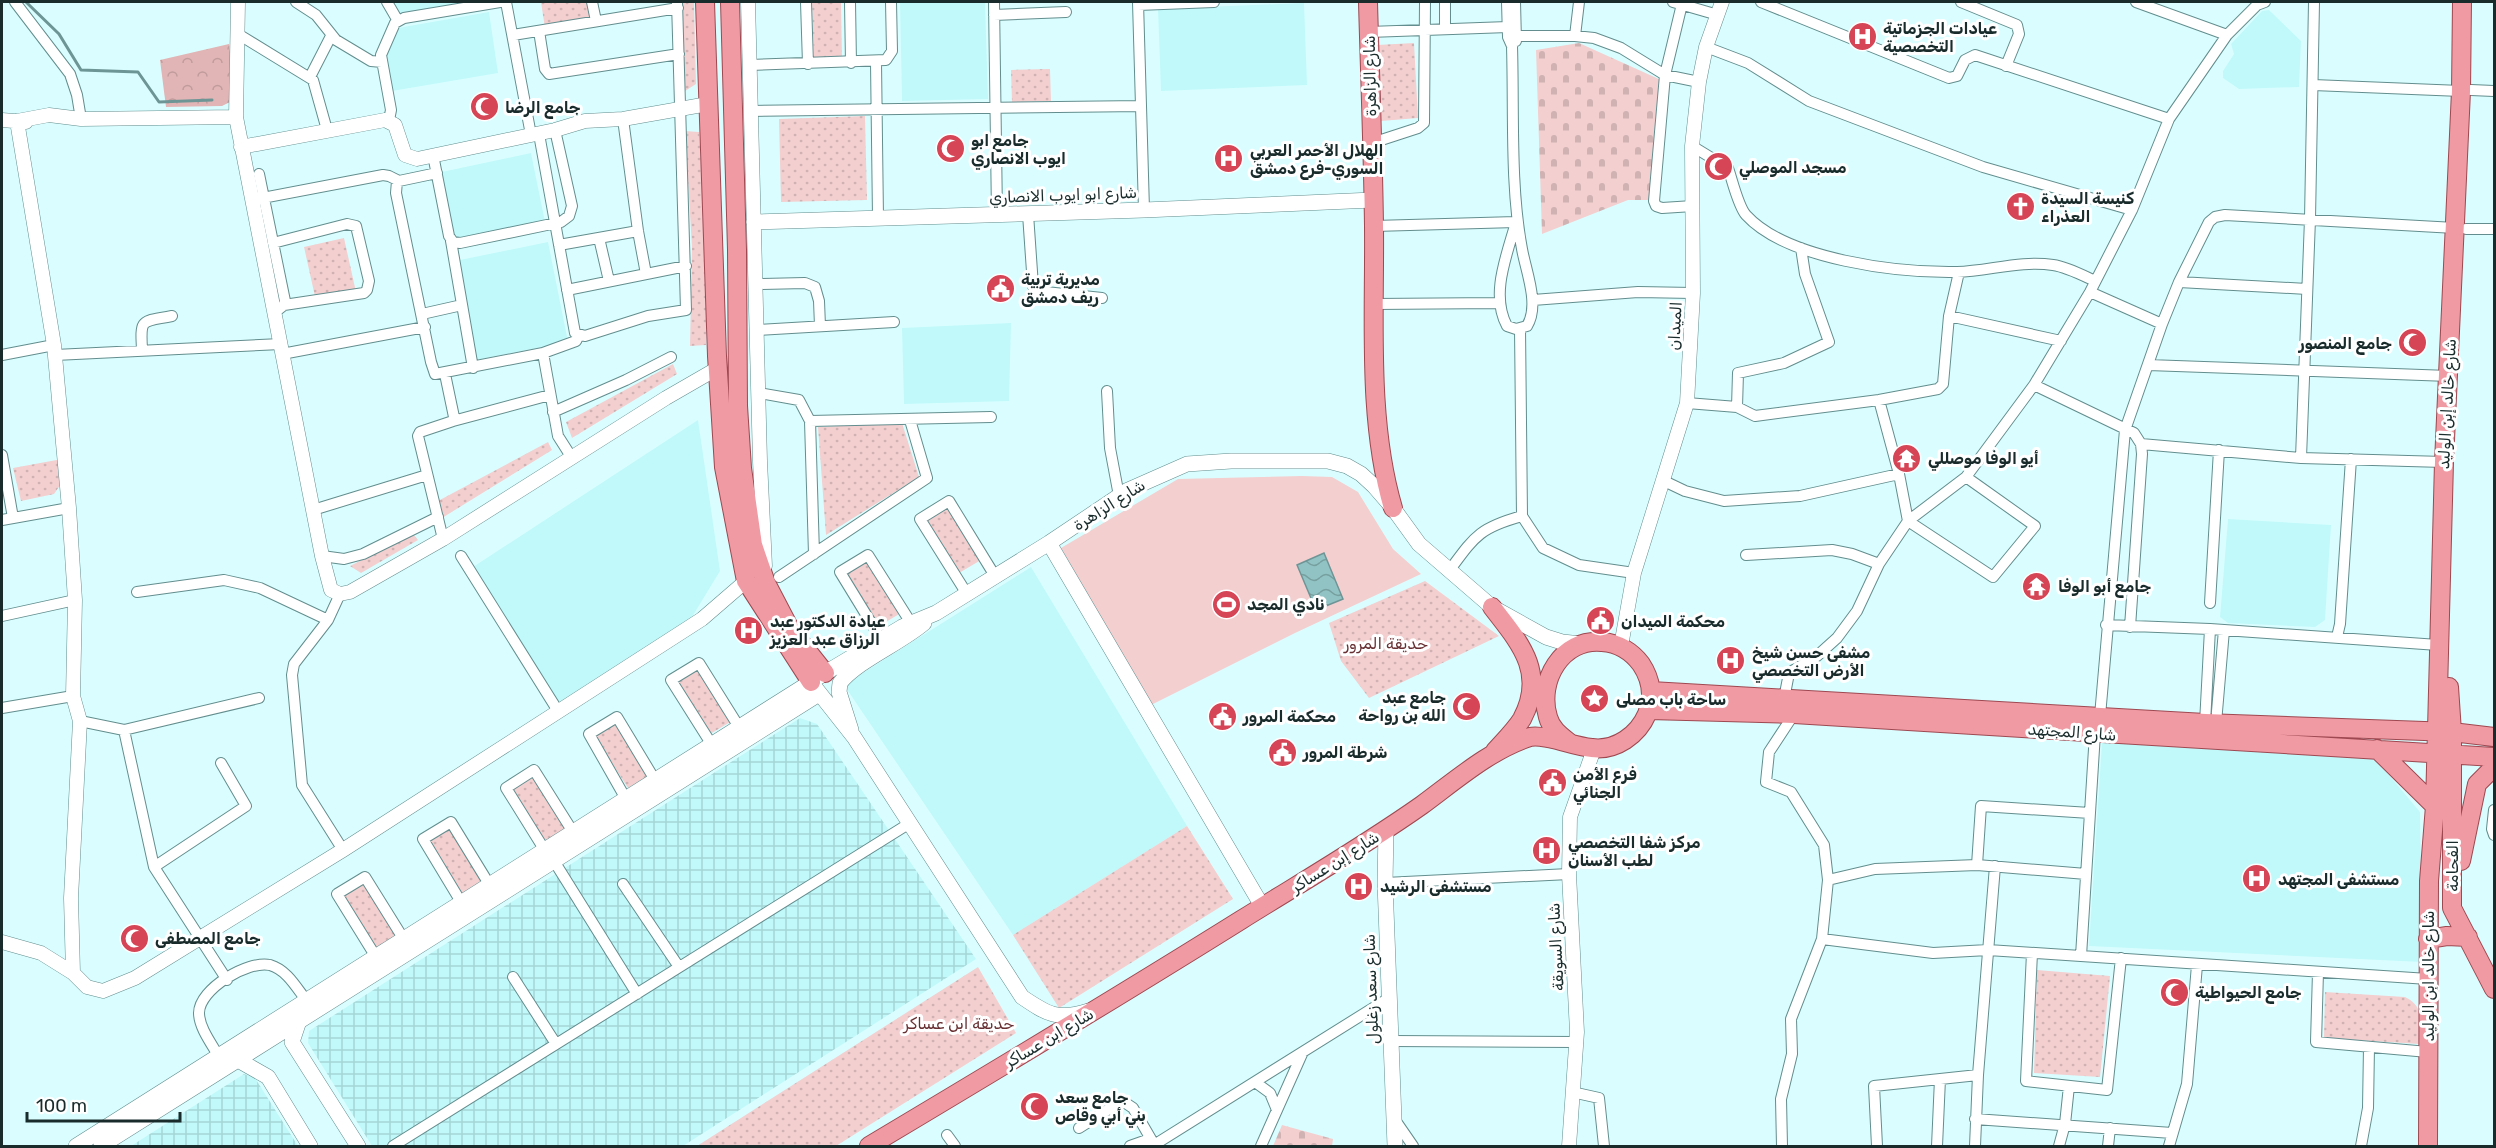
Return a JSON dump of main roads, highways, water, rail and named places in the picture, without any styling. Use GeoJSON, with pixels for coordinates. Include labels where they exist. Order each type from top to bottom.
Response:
{"type":"FeatureCollection","features":[{"type":"Feature","properties":{"kind":"main road"},"geometry":{"type":"LineString","coordinates":[[705,2],[718,368],[724,467],[746,581],[818,683],[1022,997],[1044,1012],[1059,1016],[1073,1016],[1102,1006]]}},
{"type":"Feature","properties":{"kind":"main road"},"geometry":{"type":"LineString","coordinates":[[730,2],[737,239],[738,405],[742,468],[753,546],[772,580],[790,629],[818,683]]}},
{"type":"Feature","properties":{"kind":"main road","name":"شارع الزاهرة"},"geometry":{"type":"LineString","coordinates":[[1368,2],[1379,446],[1393,508]]}},
{"type":"Feature","properties":{"kind":"main road","name":"شارع خالد إبن الوليد"},"geometry":{"type":"LineString","coordinates":[[2462,2],[2466,91]]}},
{"type":"Feature","properties":{"kind":"main road","name":"شارع خالد إبن الوليد"},"geometry":{"type":"LineString","coordinates":[[2435,806],[2444,753],[2445,732],[2460,228],[2471,2]]}},
{"type":"Feature","properties":{"kind":"main road","name":"شارع ابو ايوب الانصاري"},"geometry":{"type":"LineString","coordinates":[[754,222],[1144,210],[1373,200]]}},
{"type":"Feature","properties":{"kind":"main road","name":"شارع خالد إبن الوليد"},"geometry":{"type":"LineString","coordinates":[[2445,732],[2438,645],[2444,462],[2460,228]]}},
{"type":"Feature","properties":{"kind":"main road","name":"شارع الزاهرة"},"geometry":{"type":"LineString","coordinates":[[854,738],[840,692],[840,683],[854,670],[909,635],[936,613],[1049,543],[1119,496],[1187,464],[1241,460],[1328,461],[1347,466],[1361,474],[1393,508],[1419,544],[1492,607],[1546,637],[1562,642],[1582,644]]}},
{"type":"Feature","properties":{"kind":"main road"},"geometry":{"type":"LineString","coordinates":[[1049,543],[1262,906]]}},
{"type":"Feature","properties":{"kind":"main road"},"geometry":{"type":"LineString","coordinates":[[1492,607],[1524,649],[1530,666],[1532,682],[1522,719],[1492,755]]}},
{"type":"Feature","properties":{"kind":"main road","name":"شارع الزاهرة"},"geometry":{"type":"LineString","coordinates":[[818,683],[881,639],[936,613]]}},
{"type":"Feature","properties":{"kind":"main road"},"geometry":{"type":"LineString","coordinates":[[1600,641],[1621,646],[1636,657],[1647,673],[1651,691],[1649,710],[1641,726],[1629,739],[1594,749],[1570,743],[1555,731],[1548,718],[1546,687],[1552,668],[1563,654],[1582,644],[1600,641]]}},
{"type":"Feature","properties":{"kind":"main road"},"geometry":{"type":"LineString","coordinates":[[76,1146],[489,884],[549,855],[573,832],[739,727],[818,683]]}},
{"type":"Feature","properties":{"kind":"main road"},"geometry":{"type":"LineString","coordinates":[[101,1146],[299,1021],[549,855],[818,683]]}},
{"type":"Feature","properties":{"kind":"main road","name":"شارع المجتهد"},"geometry":{"type":"LineString","coordinates":[[1651,691],[1789,707],[2097,725],[2494,757]]}},
{"type":"Feature","properties":{"kind":"main road","name":"شارع المجتهد"},"geometry":{"type":"LineString","coordinates":[[1649,710],[1789,707]]}},
{"type":"Feature","properties":{"kind":"main road","name":"شارع المجتهد"},"geometry":{"type":"LineString","coordinates":[[2097,725],[2211,723],[2445,732],[2494,737]]}},
{"type":"Feature","properties":{"kind":"main road","name":"شارع إبن عساكر"},"geometry":{"type":"LineString","coordinates":[[1102,1006],[1386,830],[1492,755],[1536,736],[1570,743]]}},
{"type":"Feature","properties":{"kind":"main road"},"geometry":{"type":"LineString","coordinates":[[2377,749],[2435,806]]}},
{"type":"Feature","properties":{"kind":"main road","name":"الفحامة"},"geometry":{"type":"LineString","coordinates":[[2444,753],[2452,908],[2494,989]]}},
{"type":"Feature","properties":{"kind":"main road"},"geometry":{"type":"LineString","coordinates":[[2429,880],[2436,902],[2445,907],[2452,901],[2477,784],[2494,769]]}},
{"type":"Feature","properties":{"kind":"main road","name":"شارع خالد ابن الوليد"},"geometry":{"type":"LineString","coordinates":[[2428,1146],[2429,880],[2435,806]]}},
{"type":"Feature","properties":{"kind":"main road","name":"شارع سعد زغلول"},"geometry":{"type":"LineString","coordinates":[[1386,830],[1385,883],[1395,1146]]}},
{"type":"Feature","properties":{"kind":"main road"},"geometry":{"type":"LineString","coordinates":[[2428,939],[2447,936],[2468,937]]}},
{"type":"Feature","properties":{"kind":"main road","name":"شارع ابن عساكر"},"geometry":{"type":"LineString","coordinates":[[869,1146],[1102,1006]]}},
{"type":"Feature","properties":{"kind":"main road","name":"شارع ابن عساكر"},"geometry":{"type":"LineString","coordinates":[[889,1146],[1086,1023],[1102,1006]]}},
{"type":"Feature","properties":{"kind":"main road"},"geometry":{"type":"LineString","coordinates":[[299,1021],[292,1042],[358,1146]]}},
{"type":"Feature","properties":{"kind":"main road"},"geometry":{"type":"LineString","coordinates":[[238,1060],[268,1077],[310,1146]]}},
{"type":"Feature","properties":{"kind":"water"},"geometry":{"type":"Polygon","coordinates":[[[1324,553],[1343,599],[1316,610],[1297,565],[1324,553]]]}},
{"type":"Feature","properties":{"kind":"waterway"},"geometry":{"type":"LineString","coordinates":[[26,2],[59,34],[81,70],[138,72],[159,102],[212,100]]}},
{"type":"Feature","properties":{"kind":"place","name":"عيادات الجزماتية التخصصية"},"geometry":{"type":"Point","coordinates":[1862,37]}},
{"type":"Feature","properties":{"kind":"place","name":"جامع الرضا"},"geometry":{"type":"Point","coordinates":[484,107]}},
{"type":"Feature","properties":{"kind":"place","name":"جامع ابو ايوب الانصاري"},"geometry":{"type":"Point","coordinates":[950,149]}},
{"type":"Feature","properties":{"kind":"place","name":"الهلال الأحمر العربي السوري-فرع دمشق"},"geometry":{"type":"Point","coordinates":[1229,159]}},
{"type":"Feature","properties":{"kind":"place","name":"مسجد الموصلي"},"geometry":{"type":"Point","coordinates":[1718,167]}},
{"type":"Feature","properties":{"kind":"place","name":"كنيسة السيدة العذراء"},"geometry":{"type":"Point","coordinates":[2020,207]}},
{"type":"Feature","properties":{"kind":"place","name":"مديرية تربية ريف دمشق"},"geometry":{"type":"Point","coordinates":[1000,288]}},
{"type":"Feature","properties":{"kind":"place","name":"جامع المنصور"},"geometry":{"type":"Point","coordinates":[2413,343]}},
{"type":"Feature","properties":{"kind":"place","name":"أيو الوفا موصللي"},"geometry":{"type":"Point","coordinates":[1907,458]}},
{"type":"Feature","properties":{"kind":"place","name":"جامع أبو الوفا"},"geometry":{"type":"Point","coordinates":[2037,586]}},
{"type":"Feature","properties":{"kind":"place","name":"نادي المجد"},"geometry":{"type":"Point","coordinates":[1226,604]}},
{"type":"Feature","properties":{"kind":"place","name":"محكمة الميدان"},"geometry":{"type":"Point","coordinates":[1600,621]}},
{"type":"Feature","properties":{"kind":"place","name":"عيادة الدكتور عبد الرزاق عبد العزيز"},"geometry":{"type":"Point","coordinates":[749,630]}},
{"type":"Feature","properties":{"kind":"place","name":"مشفى حسن شيخ الأرض التخصصي"},"geometry":{"type":"Point","coordinates":[1731,661]}},
{"type":"Feature","properties":{"kind":"place","name":"ساحة باب مصلى"},"geometry":{"type":"Point","coordinates":[1595,699]}},
{"type":"Feature","properties":{"kind":"place","name":"جامع عبد الله بن رواحة"},"geometry":{"type":"Point","coordinates":[1467,706]}},
{"type":"Feature","properties":{"kind":"place","name":"محكمة المرور"},"geometry":{"type":"Point","coordinates":[1222,716]}},
{"type":"Feature","properties":{"kind":"place","name":"شرطة المرور"},"geometry":{"type":"Point","coordinates":[1282,752]}},
{"type":"Feature","properties":{"kind":"place","name":"فرع الأمن الجنائي"},"geometry":{"type":"Point","coordinates":[1552,783]}},
{"type":"Feature","properties":{"kind":"place","name":"مركز شفا التخصصي لطب الأسنان"},"geometry":{"type":"Point","coordinates":[1547,851]}},
{"type":"Feature","properties":{"kind":"place","name":"مستشفى المجتهد"},"geometry":{"type":"Point","coordinates":[2257,879]}},
{"type":"Feature","properties":{"kind":"place","name":"مستشفى الرشيد"},"geometry":{"type":"Point","coordinates":[1359,886]}},
{"type":"Feature","properties":{"kind":"place","name":"جامع المصطفى"},"geometry":{"type":"Point","coordinates":[134,938]}},
{"type":"Feature","properties":{"kind":"place","name":"جامع الحيواطية"},"geometry":{"type":"Point","coordinates":[2174,992]}},
{"type":"Feature","properties":{"kind":"place","name":"جامع سعد بني أبي وقاص"},"geometry":{"type":"Point","coordinates":[1034,1106]}},
{"type":"Feature","properties":{"kind":"park label","name":"حديقة المرور"},"geometry":{"type":"Point","coordinates":[1386,643]}},
{"type":"Feature","properties":{"kind":"park label","name":"حديقة ابن عساكر"},"geometry":{"type":"Point","coordinates":[959,1023]}}]}
